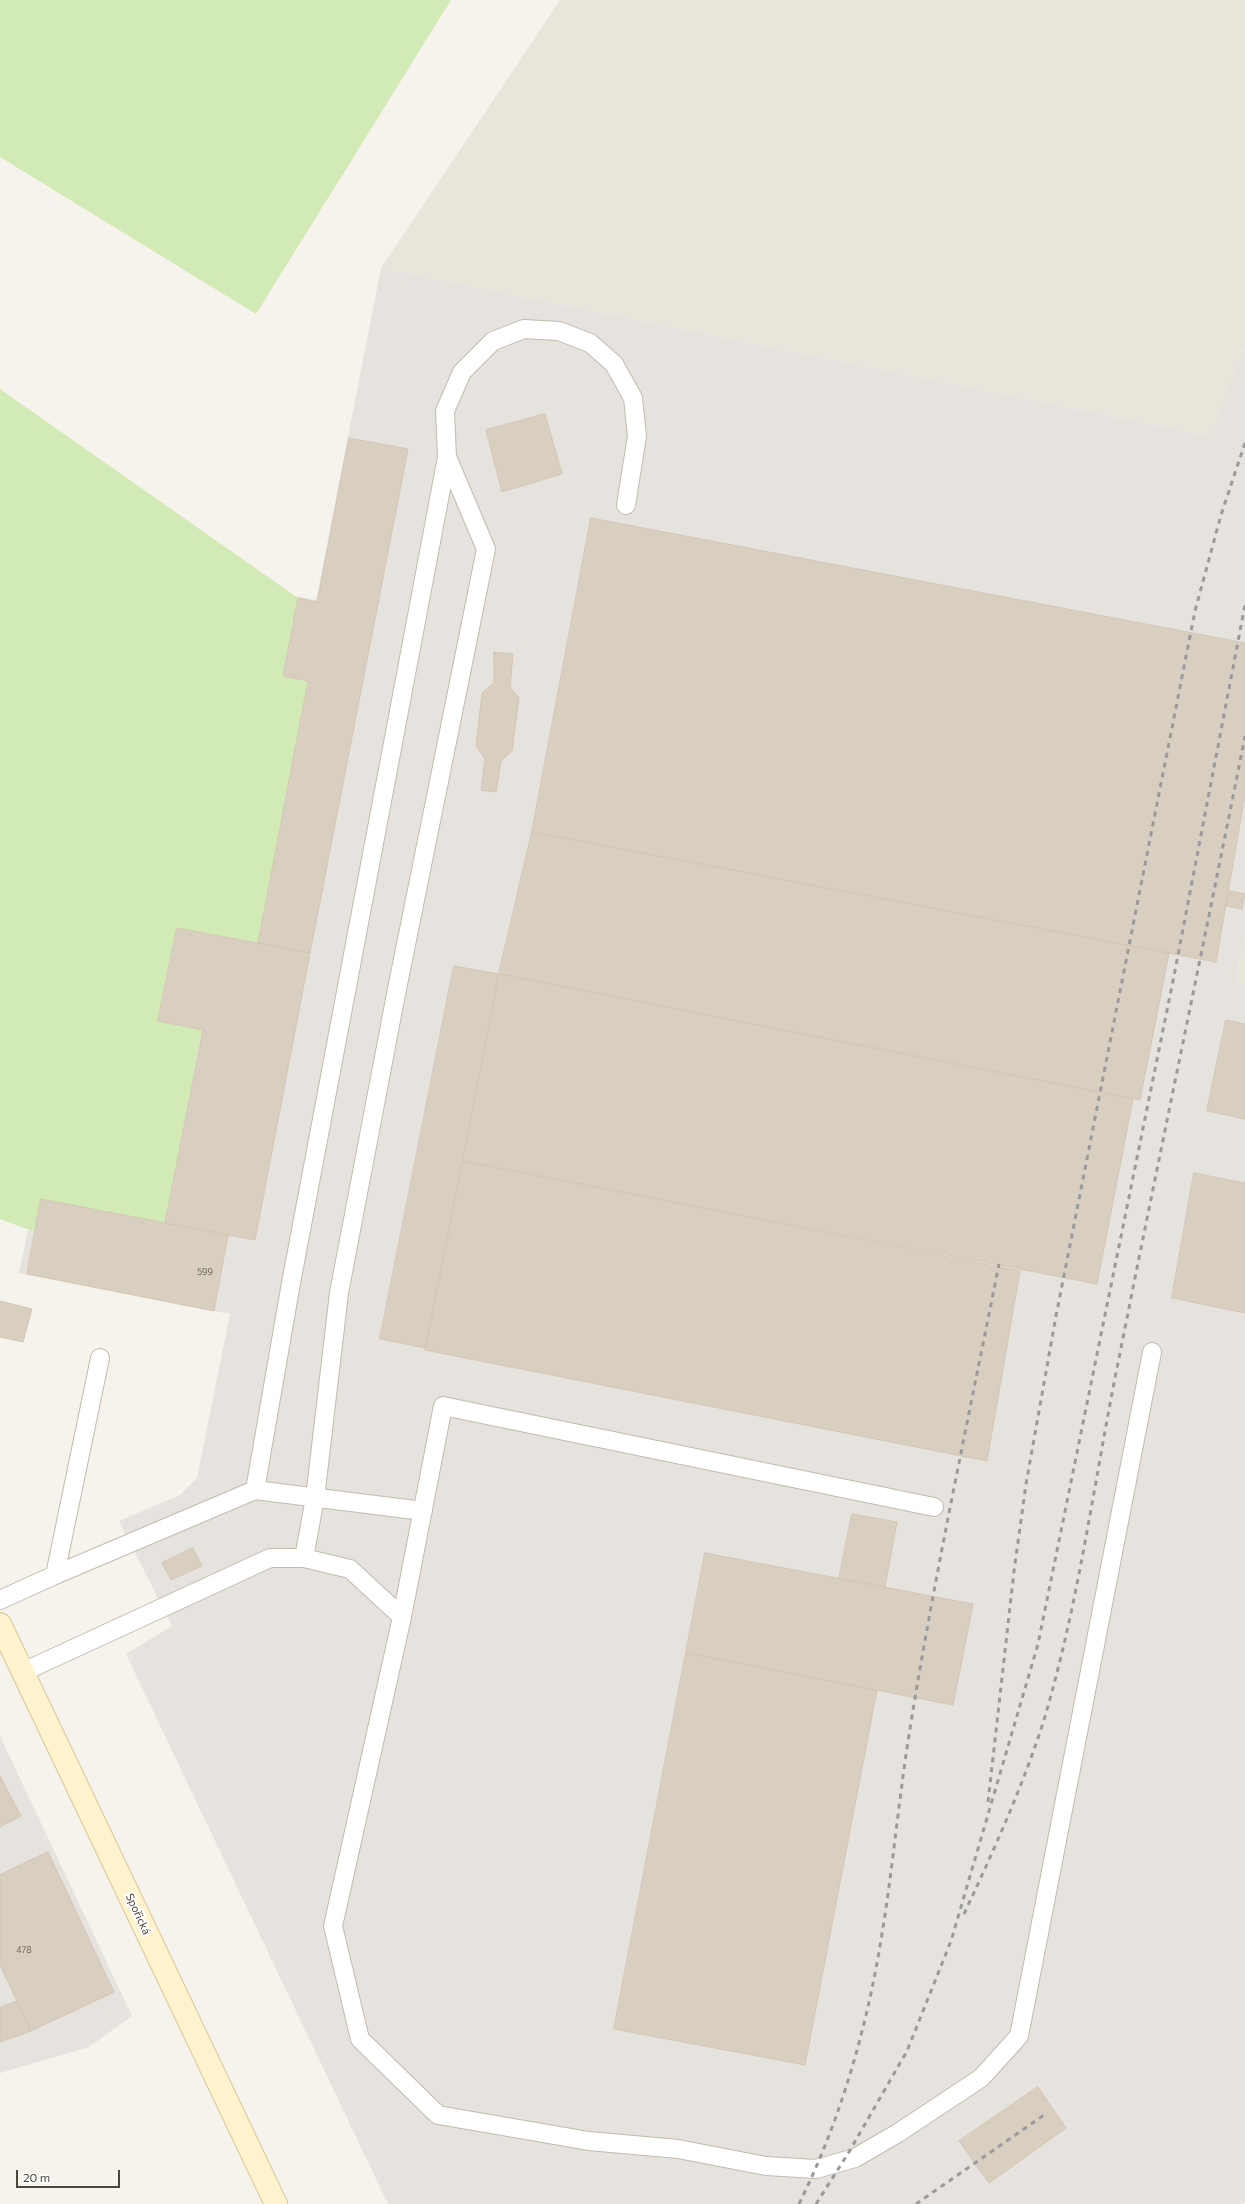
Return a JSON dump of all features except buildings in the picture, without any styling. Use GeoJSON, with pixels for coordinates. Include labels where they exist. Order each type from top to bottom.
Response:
{"type":"FeatureCollection","features":[{"type":"Feature","properties":{"kind":"street","name":"Spořická"},"geometry":{"type":"LineString","coordinates":[[0,1624],[276,2204]]}},
{"type":"Feature","properties":{"kind":"lane"},"geometry":{"type":"LineString","coordinates":[[255,1490],[291,1283],[447,457],[445,411],[462,372],[493,340],[524,329],[558,331],[590,343],[614,364],[633,398],[637,436],[626,505]]}},
{"type":"Feature","properties":{"kind":"lane"},"geometry":{"type":"LineString","coordinates":[[304,1558],[315,1498],[339,1293],[398,986],[486,549],[447,457]]}},
{"type":"Feature","properties":{"kind":"lane"},"geometry":{"type":"LineString","coordinates":[[934,1507],[443,1406],[402,1617],[334,1926],[360,2039],[438,2115],[590,2141],[678,2149],[766,2166],[816,2169],[855,2158],[898,2133],[981,2078],[1019,2036],[1152,1352]]}},
{"type":"Feature","properties":{"kind":"lane"},"geometry":{"type":"LineString","coordinates":[[55,1575],[100,1358]]}},
{"type":"Feature","properties":{"kind":"lane"},"geometry":{"type":"LineString","coordinates":[[0,1600],[255,1490],[423,1511]]}},
{"type":"Feature","properties":{"kind":"lane"},"geometry":{"type":"LineString","coordinates":[[23,1672],[270,1558],[304,1558],[350,1569],[402,1617]]}},
{"type":"Feature","properties":{"kind":"shaded area"},"geometry":{"type":"Polygon","coordinates":[[[560,0],[1245,0],[1245,346],[1212,436],[381,268],[560,0]]]}},
{"type":"Feature","properties":{"kind":"shaded area"},"geometry":{"type":"Polygon","coordinates":[[[381,268],[1211,436],[1245,346],[1245,934],[1235,982],[1245,984],[1245,2202],[1240,2204],[388,2204],[126,1654],[172,1626],[119,1521],[180,1495],[197,1478],[230,1314],[19,1273],[28,1230],[35,1232],[41,1199],[165,1223],[159,1017],[177,928],[258,943],[308,681],[283,676],[298,598],[295,596],[316,600],[381,268]]]}},
{"type":"Feature","properties":{"kind":"shaded area"},"geometry":{"type":"Polygon","coordinates":[[[1245,934],[1245,984],[1235,982],[1245,934]]]}},
{"type":"Feature","properties":{"kind":"shaded area"},"geometry":{"type":"Polygon","coordinates":[[[0,1736],[132,2016],[89,2047],[0,2073],[0,1736]]]}},
{"type":"Feature","properties":{"kind":"green space"},"geometry":{"type":"Polygon","coordinates":[[[0,0],[451,0],[256,314],[0,157],[0,0]]]}},
{"type":"Feature","properties":{"kind":"green space"},"geometry":{"type":"Polygon","coordinates":[[[0,389],[298,598],[283,676],[308,681],[258,943],[177,928],[158,1021],[202,1029],[165,1223],[42,1199],[35,1232],[0,1219],[0,389]]]}},
{"type":"Feature","properties":{"kind":"railway"},"geometry":{"type":"LineString","coordinates":[[988,1802],[1014,1571],[1026,1484],[1056,1316],[1195,611],[1221,515],[1245,443]]}},
{"type":"Feature","properties":{"kind":"railway"},"geometry":{"type":"LineString","coordinates":[[816,2204],[849,2152],[907,2051],[951,1941],[1038,1644],[1174,976],[1245,605]]}},
{"type":"Feature","properties":{"kind":"railway"},"geometry":{"type":"LineString","coordinates":[[964,1914],[986,1867],[1026,1772],[1043,1723],[1067,1633],[1119,1358],[1245,736]]}},
{"type":"Feature","properties":{"kind":"railway"},"geometry":{"type":"LineString","coordinates":[[799,2204],[838,2110],[849,2078],[867,2012],[880,1946],[892,1867],[905,1761],[919,1676],[940,1558],[999,1264]]}},
{"type":"Feature","properties":{"kind":"railway"},"geometry":{"type":"LineString","coordinates":[[916,2204],[1044,2115]]}}]}
